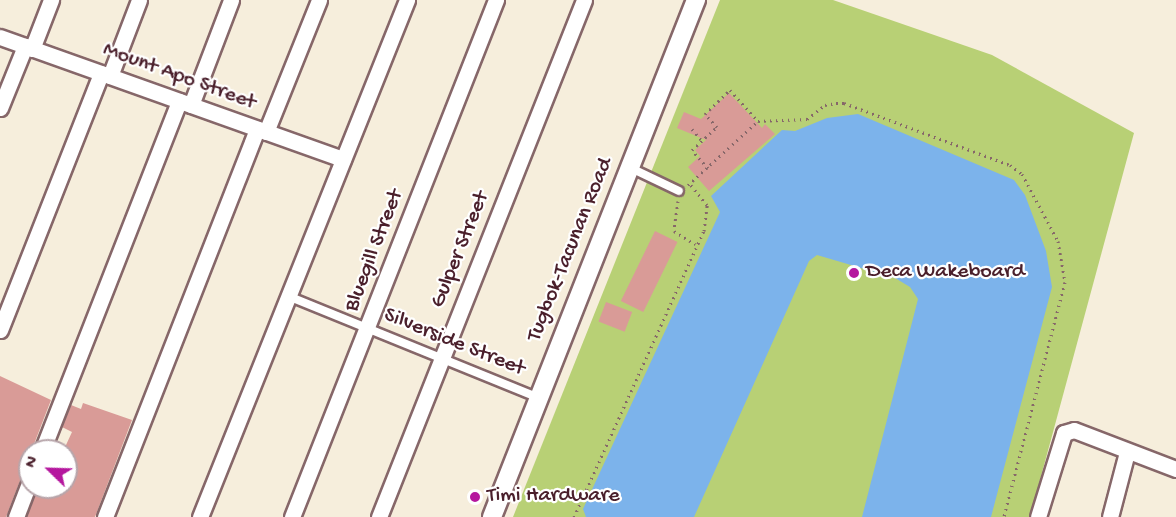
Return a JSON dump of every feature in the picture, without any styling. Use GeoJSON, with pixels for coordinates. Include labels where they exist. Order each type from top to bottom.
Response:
{"type":"FeatureCollection","features":[{"type":"Feature","properties":{"kind":"street"},"geometry":{"type":"LineString","coordinates":[[0,108],[51,0]]}},
{"type":"Feature","properties":{"kind":"street"},"geometry":{"type":"LineString","coordinates":[[0,330],[105,75],[139,0]]}},
{"type":"Feature","properties":{"kind":"street"},"geometry":{"type":"LineString","coordinates":[[47,439],[185,103],[231,0]]}},
{"type":"Feature","properties":{"kind":"street"},"geometry":{"type":"LineString","coordinates":[[105,517],[262,130],[319,0]]}},
{"type":"Feature","properties":{"kind":"street"},"geometry":{"type":"LineString","coordinates":[[200,517],[407,0]]}},
{"type":"Feature","properties":{"kind":"street","name":"Bluegill Street"},"geometry":{"type":"LineString","coordinates":[[292,517],[369,328],[496,0]]}},
{"type":"Feature","properties":{"kind":"street","name":"Gulper Street"},"geometry":{"type":"LineString","coordinates":[[379,517],[584,0]]}},
{"type":"Feature","properties":{"kind":"street","name":"Tugbok-Tacunan Road"},"geometry":{"type":"LineString","coordinates":[[492,517],[696,0]]}},
{"type":"Feature","properties":{"kind":"street","name":"Mount Apo Street"},"geometry":{"type":"LineString","coordinates":[[0,37],[343,159]]}},
{"type":"Feature","properties":{"kind":"street"},"geometry":{"type":"LineString","coordinates":[[1038,517],[1058,446],[1064,433],[1074,430],[1176,469]]}},
{"type":"Feature","properties":{"kind":"street"},"geometry":{"type":"LineString","coordinates":[[1110,517],[1127,452]]}},
{"type":"Feature","properties":{"kind":"street"},"geometry":{"type":"LineString","coordinates":[[16,517],[23,499]]}},
{"type":"Feature","properties":{"kind":"lane"},"geometry":{"type":"LineString","coordinates":[[630,168],[679,191]]}},
{"type":"Feature","properties":{"kind":"lane","name":"Silverside Street"},"geometry":{"type":"LineString","coordinates":[[288,296],[443,357],[539,398]]}},
{"type":"Feature","properties":{"kind":"path"},"geometry":{"type":"LineString","coordinates":[[708,168],[692,150],[717,127],[705,114],[730,90],[758,121]]}},
{"type":"Feature","properties":{"kind":"path"},"geometry":{"type":"LineString","coordinates":[[573,517],[708,216],[707,205],[690,184],[758,121],[807,119],[825,105],[844,103],[1010,165],[1030,183],[1058,242],[1065,282],[1004,517]]}},
{"type":"Feature","properties":{"kind":"path"},"geometry":{"type":"LineString","coordinates":[[692,129],[702,141]]}},
{"type":"Feature","properties":{"kind":"path"},"geometry":{"type":"LineString","coordinates":[[679,191],[674,231],[695,244]]}},
{"type":"Feature","properties":{"kind":"green space","name":"Deca Wakeboard"},"geometry":{"type":"Polygon","coordinates":[[[720,0],[833,0],[992,55],[1134,133],[1030,517],[513,517],[720,0]]]}},
{"type":"Feature","properties":{"kind":"water"},"geometry":{"type":"Polygon","coordinates":[[[858,114],[1014,180],[1025,195],[1046,251],[1052,287],[991,517],[862,517],[918,299],[910,287],[895,278],[817,255],[809,261],[694,517],[586,517],[583,509],[720,212],[711,196],[782,130],[795,131],[827,118],[858,114]]]}},
{"type":"Feature","properties":{"kind":"building"},"geometry":{"type":"Polygon","coordinates":[[[729,93],[762,128],[765,124],[775,134],[709,191],[688,167],[700,156],[695,150],[706,140],[677,128],[684,112],[701,119],[729,93]]]}},
{"type":"Feature","properties":{"kind":"building"},"geometry":{"type":"Polygon","coordinates":[[[655,231],[677,242],[643,312],[621,301],[655,231]]]}},
{"type":"Feature","properties":{"kind":"building"},"geometry":{"type":"Polygon","coordinates":[[[606,302],[632,312],[625,332],[598,322],[606,302]]]}},
{"type":"Feature","properties":{"kind":"building"},"geometry":{"type":"Polygon","coordinates":[[[0,376],[51,400],[36,439],[18,439],[18,486],[6,517],[0,517],[0,376]]]}},
{"type":"Feature","properties":{"kind":"building"},"geometry":{"type":"Polygon","coordinates":[[[83,403],[132,420],[95,517],[26,517],[33,499],[78,499],[78,439],[69,439],[72,432],[62,427],[71,405],[81,409],[83,403]]]}},
{"type":"Feature","properties":{"kind":"place","name":"Deca Wakeboard"},"geometry":{"type":"Point","coordinates":[854,273]}},
{"type":"Feature","properties":{"kind":"place","name":"Timi Hardware"},"geometry":{"type":"Point","coordinates":[475,497]}}]}
